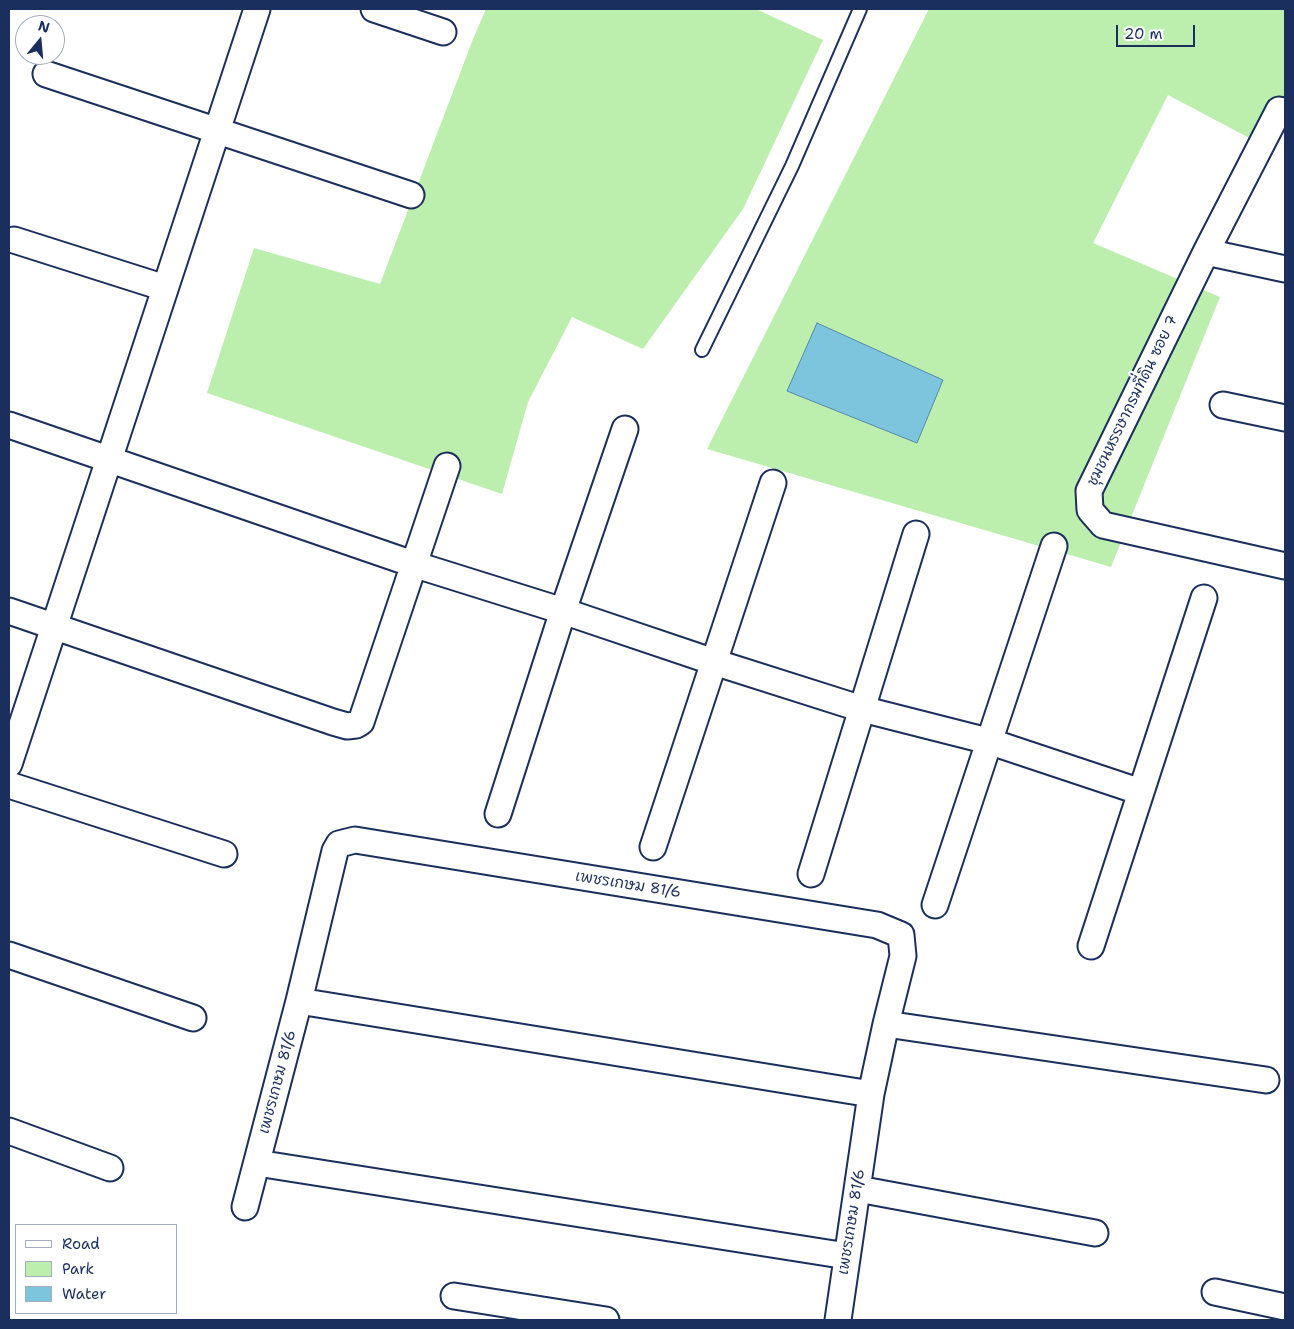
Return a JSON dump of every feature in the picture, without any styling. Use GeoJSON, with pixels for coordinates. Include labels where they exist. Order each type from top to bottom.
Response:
{"type":"FeatureCollection","features":[{"type":"Feature","properties":{"kind":"street"},"geometry":{"type":"LineString","coordinates":[[9,764],[257,9]]}},
{"type":"Feature","properties":{"kind":"street"},"geometry":{"type":"LineString","coordinates":[[374,9],[443,32]]}},
{"type":"Feature","properties":{"kind":"street"},"geometry":{"type":"LineString","coordinates":[[46,74],[411,195]]}},
{"type":"Feature","properties":{"kind":"street","name":"ชุมชนหรรษากรมที่ดิน ซอย 7"},"geometry":{"type":"LineString","coordinates":[[1282,110],[1206,252],[1089,492],[1090,510],[1103,524],[1285,566]]}},
{"type":"Feature","properties":{"kind":"street"},"geometry":{"type":"LineString","coordinates":[[14,240],[165,288]]}},
{"type":"Feature","properties":{"kind":"street"},"geometry":{"type":"LineString","coordinates":[[1206,252],[1285,269]]}},
{"type":"Feature","properties":{"kind":"street"},"geometry":{"type":"LineString","coordinates":[[1223,405],[1285,418]]}},
{"type":"Feature","properties":{"kind":"street"},"geometry":{"type":"LineString","coordinates":[[9,425],[413,564],[563,611],[714,662],[862,709],[988,741],[1141,792]]}},
{"type":"Feature","properties":{"kind":"street"},"geometry":{"type":"LineString","coordinates":[[498,814],[563,611],[625,429]]}},
{"type":"Feature","properties":{"kind":"street"},"geometry":{"type":"LineString","coordinates":[[9,611],[333,722],[347,726],[356,725],[361,722],[447,466]]}},
{"type":"Feature","properties":{"kind":"street"},"geometry":{"type":"LineString","coordinates":[[653,847],[773,483]]}},
{"type":"Feature","properties":{"kind":"street"},"geometry":{"type":"LineString","coordinates":[[811,874],[916,534]]}},
{"type":"Feature","properties":{"kind":"street"},"geometry":{"type":"LineString","coordinates":[[935,906],[1054,546]]}},
{"type":"Feature","properties":{"kind":"street"},"geometry":{"type":"LineString","coordinates":[[1091,946],[1204,598]]}},
{"type":"Feature","properties":{"kind":"street"},"geometry":{"type":"LineString","coordinates":[[9,785],[224,854]]}},
{"type":"Feature","properties":{"kind":"street","name":"เพชรเกษม 81/6"},"geometry":{"type":"LineString","coordinates":[[245,1207],[299,1001],[335,851],[339,844],[355,840],[877,926],[901,934],[903,956],[871,1094],[838,1320]]}},
{"type":"Feature","properties":{"kind":"street"},"geometry":{"type":"LineString","coordinates":[[9,955],[193,1018]]}},
{"type":"Feature","properties":{"kind":"street"},"geometry":{"type":"LineString","coordinates":[[299,1001],[871,1094]]}},
{"type":"Feature","properties":{"kind":"street"},"geometry":{"type":"LineString","coordinates":[[886,1024],[1266,1080]]}},
{"type":"Feature","properties":{"kind":"street"},"geometry":{"type":"LineString","coordinates":[[9,1131],[110,1168]]}},
{"type":"Feature","properties":{"kind":"street"},"geometry":{"type":"LineString","coordinates":[[257,1163],[847,1256]]}},
{"type":"Feature","properties":{"kind":"street"},"geometry":{"type":"LineString","coordinates":[[858,1189],[1095,1233]]}},
{"type":"Feature","properties":{"kind":"street"},"geometry":{"type":"LineString","coordinates":[[1216,1292],[1285,1307]]}},
{"type":"Feature","properties":{"kind":"street"},"geometry":{"type":"LineString","coordinates":[[454,1296],[606,1320]]}},
{"type":"Feature","properties":{"kind":"lane"},"geometry":{"type":"LineString","coordinates":[[702,350],[792,166],[860,9]]}},
{"type":"Feature","properties":{"kind":"green space"},"geometry":{"type":"Polygon","coordinates":[[[486,9],[756,9],[823,40],[743,209],[643,349],[572,317],[528,402],[502,494],[207,393],[254,248],[380,284],[486,9]]]}},
{"type":"Feature","properties":{"kind":"green space"},"geometry":{"type":"Polygon","coordinates":[[[929,9],[1285,9],[1285,124],[1274,151],[1168,95],[1093,243],[1220,297],[1111,567],[707,449],[929,9]]]}},
{"type":"Feature","properties":{"kind":"water"},"geometry":{"type":"Polygon","coordinates":[[[817,323],[943,380],[917,443],[787,391],[817,323]]]}}]}
